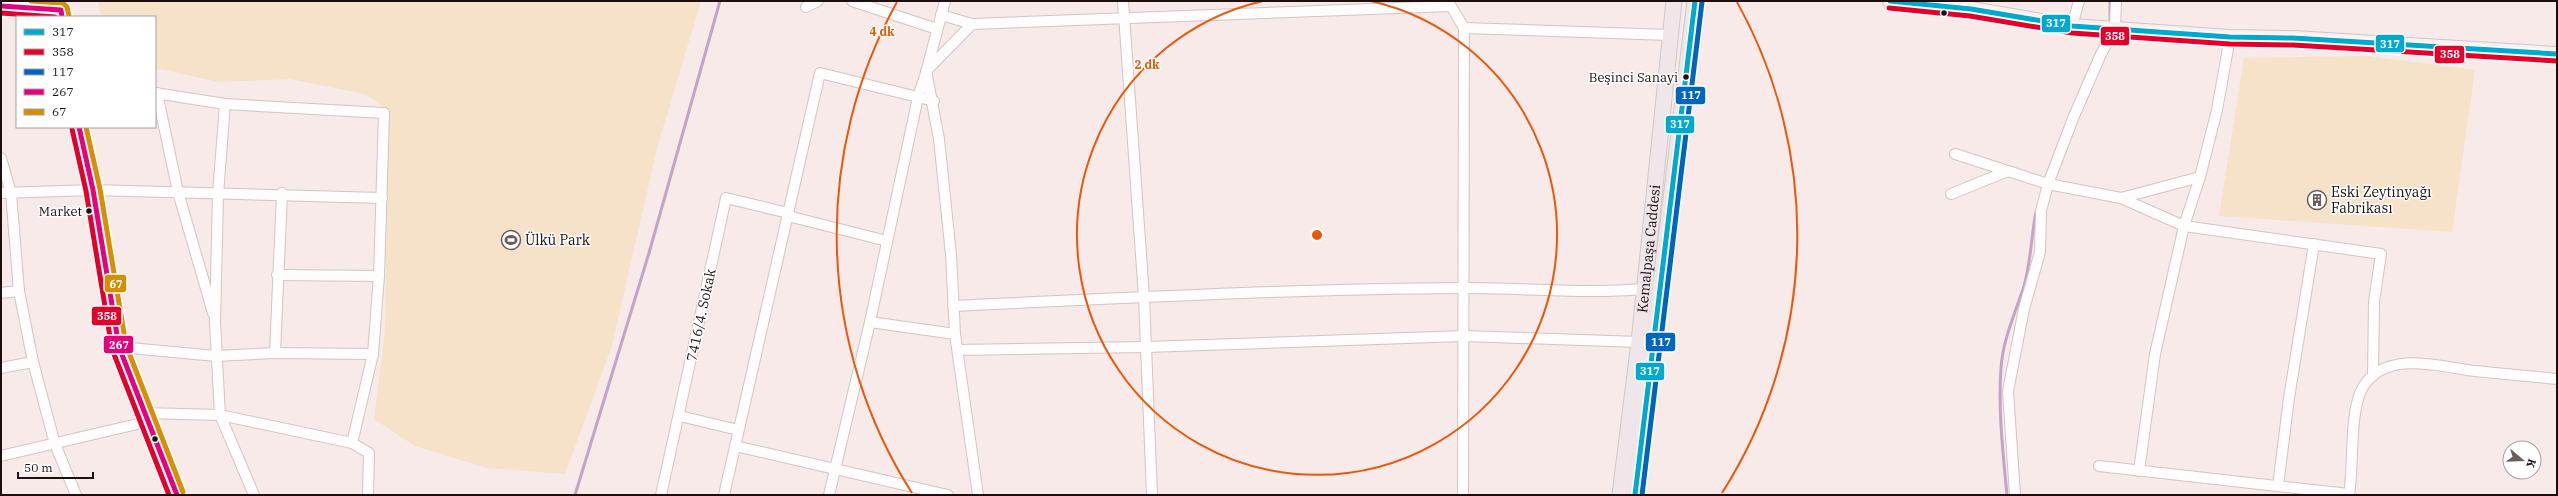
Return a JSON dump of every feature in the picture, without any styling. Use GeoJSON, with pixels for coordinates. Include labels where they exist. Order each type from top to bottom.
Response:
{"type":"FeatureCollection","features":[{"type":"Feature","properties":{"kind":"main road","name":"Kemalpaşa Caddesi"},"geometry":{"type":"LineString","coordinates":[[1620,495],[1639,342],[1669,34],[1674,1]]}},
{"type":"Feature","properties":{"kind":"main road","name":"Kemalpaşa Caddesi"},"geometry":{"type":"LineString","coordinates":[[1635,495],[1695,1]]}},
{"type":"Feature","properties":{"kind":"street"},"geometry":{"type":"LineString","coordinates":[[806,8],[818,1]]}},
{"type":"Feature","properties":{"kind":"street"},"geometry":{"type":"LineString","coordinates":[[852,1],[937,29]]}},
{"type":"Feature","properties":{"kind":"street"},"geometry":{"type":"LineString","coordinates":[[829,495],[870,322],[918,97],[927,70],[945,1]]}},
{"type":"Feature","properties":{"kind":"street"},"geometry":{"type":"LineString","coordinates":[[1123,1],[1144,297],[1152,495]]}},
{"type":"Feature","properties":{"kind":"street"},"geometry":{"type":"LineString","coordinates":[[1890,1],[1971,10],[2072,26],[2230,37],[2292,38],[2557,54]]}},
{"type":"Feature","properties":{"kind":"street"},"geometry":{"type":"LineString","coordinates":[[2072,26],[2079,1]]}},
{"type":"Feature","properties":{"kind":"street"},"geometry":{"type":"LineString","coordinates":[[2015,495],[2008,392],[2024,309],[2040,252],[2042,211],[2048,184],[2101,54],[2115,28],[2116,1]]}},
{"type":"Feature","properties":{"kind":"street"},"geometry":{"type":"LineString","coordinates":[[941,15],[972,24],[1313,6],[1451,4],[1464,28],[1464,495]]}},
{"type":"Feature","properties":{"kind":"street"},"geometry":{"type":"LineString","coordinates":[[1,6],[61,9]]}},
{"type":"Feature","properties":{"kind":"street"},"geometry":{"type":"LineString","coordinates":[[927,70],[972,24]]}},
{"type":"Feature","properties":{"kind":"street"},"geometry":{"type":"LineString","coordinates":[[1464,28],[1669,34]]}},
{"type":"Feature","properties":{"kind":"street"},"geometry":{"type":"LineString","coordinates":[[2138,471],[2155,354],[2184,226],[2200,177],[2217,110],[2230,37]]}},
{"type":"Feature","properties":{"kind":"street"},"geometry":{"type":"LineString","coordinates":[[927,70],[934,101],[951,255],[955,334],[978,495]]}},
{"type":"Feature","properties":{"kind":"street"},"geometry":{"type":"LineString","coordinates":[[724,495],[820,73],[934,101]]}},
{"type":"Feature","properties":{"kind":"street"},"geometry":{"type":"LineString","coordinates":[[216,323],[178,192],[156,93],[225,104],[384,113],[380,276],[374,354],[352,444]]}},
{"type":"Feature","properties":{"kind":"street"},"geometry":{"type":"LineString","coordinates":[[225,104],[218,194],[216,356],[220,415],[254,495]]}},
{"type":"Feature","properties":{"kind":"street"},"geometry":{"type":"LineString","coordinates":[[79,128],[93,190],[119,347],[145,417],[177,495]]}},
{"type":"Feature","properties":{"kind":"street"},"geometry":{"type":"LineString","coordinates":[[1956,154],[2048,184],[2121,198],[2184,226],[2381,254],[2374,302],[2372,376]]}},
{"type":"Feature","properties":{"kind":"street"},"geometry":{"type":"LineString","coordinates":[[1,158],[19,290],[32,362],[55,444],[76,495]]}},
{"type":"Feature","properties":{"kind":"street"},"geometry":{"type":"LineString","coordinates":[[1951,194],[2008,171]]}},
{"type":"Feature","properties":{"kind":"street"},"geometry":{"type":"LineString","coordinates":[[2121,198],[2200,177]]}},
{"type":"Feature","properties":{"kind":"street"},"geometry":{"type":"LineString","coordinates":[[6,193],[93,190],[218,194],[282,193],[382,198]]}},
{"type":"Feature","properties":{"kind":"street"},"geometry":{"type":"LineString","coordinates":[[275,353],[277,275],[282,193]]}},
{"type":"Feature","properties":{"kind":"street","name":"7416/4. Sokak"},"geometry":{"type":"LineString","coordinates":[[661,495],[680,416],[726,198],[788,215]]}},
{"type":"Feature","properties":{"kind":"street"},"geometry":{"type":"LineString","coordinates":[[788,215],[887,242]]}},
{"type":"Feature","properties":{"kind":"street"},"geometry":{"type":"LineString","coordinates":[[2278,486],[2289,398],[2314,244]]}},
{"type":"Feature","properties":{"kind":"street"},"geometry":{"type":"LineString","coordinates":[[277,275],[380,276]]}},
{"type":"Feature","properties":{"kind":"street"},"geometry":{"type":"LineString","coordinates":[[953,306],[1144,297],[1464,288],[1607,292],[1644,289]]}},
{"type":"Feature","properties":{"kind":"street"},"geometry":{"type":"LineString","coordinates":[[1,293],[19,290]]}},
{"type":"Feature","properties":{"kind":"street"},"geometry":{"type":"LineString","coordinates":[[870,322],[955,334]]}},
{"type":"Feature","properties":{"kind":"street"},"geometry":{"type":"LineString","coordinates":[[958,350],[1146,347],[1464,336],[1639,342]]}},
{"type":"Feature","properties":{"kind":"street"},"geometry":{"type":"LineString","coordinates":[[119,347],[216,356],[275,353],[374,354]]}},
{"type":"Feature","properties":{"kind":"street"},"geometry":{"type":"LineString","coordinates":[[1,368],[32,362]]}},
{"type":"Feature","properties":{"kind":"street"},"geometry":{"type":"LineString","coordinates":[[2099,466],[2349,495],[2356,411],[2363,387],[2372,376],[2387,368],[2425,363],[2475,371],[2557,378]]}},
{"type":"Feature","properties":{"kind":"street"},"geometry":{"type":"LineString","coordinates":[[1,456],[55,444],[145,417],[220,415],[352,444],[369,453],[368,495]]}},
{"type":"Feature","properties":{"kind":"street"},"geometry":{"type":"LineString","coordinates":[[680,416],[738,430]]}},
{"type":"Feature","properties":{"kind":"street"},"geometry":{"type":"LineString","coordinates":[[735,446],[836,467],[948,495]]}},
{"type":"Feature","properties":{"kind":"shaded area","name":"Ülkü Park"},"geometry":{"type":"Polygon","coordinates":[[[98,1],[701,1],[657,148],[612,346],[565,474],[487,468],[415,446],[374,419],[385,332],[388,110],[365,94],[289,79],[219,82],[156,68],[156,16],[101,16],[98,1]]]}},
{"type":"Feature","properties":{"kind":"shaded area"},"geometry":{"type":"Polygon","coordinates":[[[2366,56],[2475,70],[2452,232],[2219,216],[2244,58],[2366,56]]]}},
{"type":"Feature","properties":{"kind":"waterway"},"geometry":{"type":"LineString","coordinates":[[575,495],[649,253],[720,1]]}},
{"type":"Feature","properties":{"kind":"waterway"},"geometry":{"type":"LineString","coordinates":[[2110,1],[2110,23]]}},
{"type":"Feature","properties":{"kind":"waterway"},"geometry":{"type":"LineString","coordinates":[[2007,495],[2001,416],[2000,384],[2002,357],[2010,327],[2024,286],[2030,259],[2036,212]]}},
{"type":"Feature","properties":{"kind":"transit line","name":"67"},"geometry":{"type":"LineString","coordinates":[[31,1],[63,3],[67,7],[69,16]]}},
{"type":"Feature","properties":{"kind":"transit line","name":"317"},"geometry":{"type":"LineString","coordinates":[[1635,495],[1695,1]]}},
{"type":"Feature","properties":{"kind":"transit line","name":"317"},"geometry":{"type":"LineString","coordinates":[[1890,1],[1971,9],[2072,26],[2230,37],[2293,38],[2557,54]]}},
{"type":"Feature","properties":{"kind":"transit line","name":"117"},"geometry":{"type":"LineString","coordinates":[[1642,495],[1702,2]]}},
{"type":"Feature","properties":{"kind":"transit line","name":"267"},"geometry":{"type":"LineString","coordinates":[[1,6],[61,10],[62,16]]}},
{"type":"Feature","properties":{"kind":"transit line","name":"358"},"geometry":{"type":"LineString","coordinates":[[1889,8],[1970,16],[2072,33],[2230,44],[2293,45],[2557,61]]}},
{"type":"Feature","properties":{"kind":"transit line","name":"358"},"geometry":{"type":"LineString","coordinates":[[1,13],[42,16]]}},
{"type":"Feature","properties":{"kind":"transit line","name":"267"},"geometry":{"type":"LineString","coordinates":[[79,128],[93,190],[119,347],[177,495]]}},
{"type":"Feature","properties":{"kind":"transit line","name":"67"},"geometry":{"type":"LineString","coordinates":[[86,128],[100,189],[126,345],[183,492]]}},
{"type":"Feature","properties":{"kind":"transit line","name":"358"},"geometry":{"type":"LineString","coordinates":[[72,129],[86,191],[112,349],[169,495]]}},
{"type":"Feature","properties":{"kind":"place","name":"Beşinci Sanayi"},"geometry":{"type":"Point","coordinates":[1686,77]}},
{"type":"Feature","properties":{"kind":"place","name":"Eski Zeytinyağı Fabrikası"},"geometry":{"type":"Point","coordinates":[2317,200]}},
{"type":"Feature","properties":{"kind":"place","name":"Market"},"geometry":{"type":"Point","coordinates":[89,211]}},
{"type":"Feature","properties":{"kind":"place","name":"Ülkü Park"},"geometry":{"type":"Point","coordinates":[511,240]}}]}
